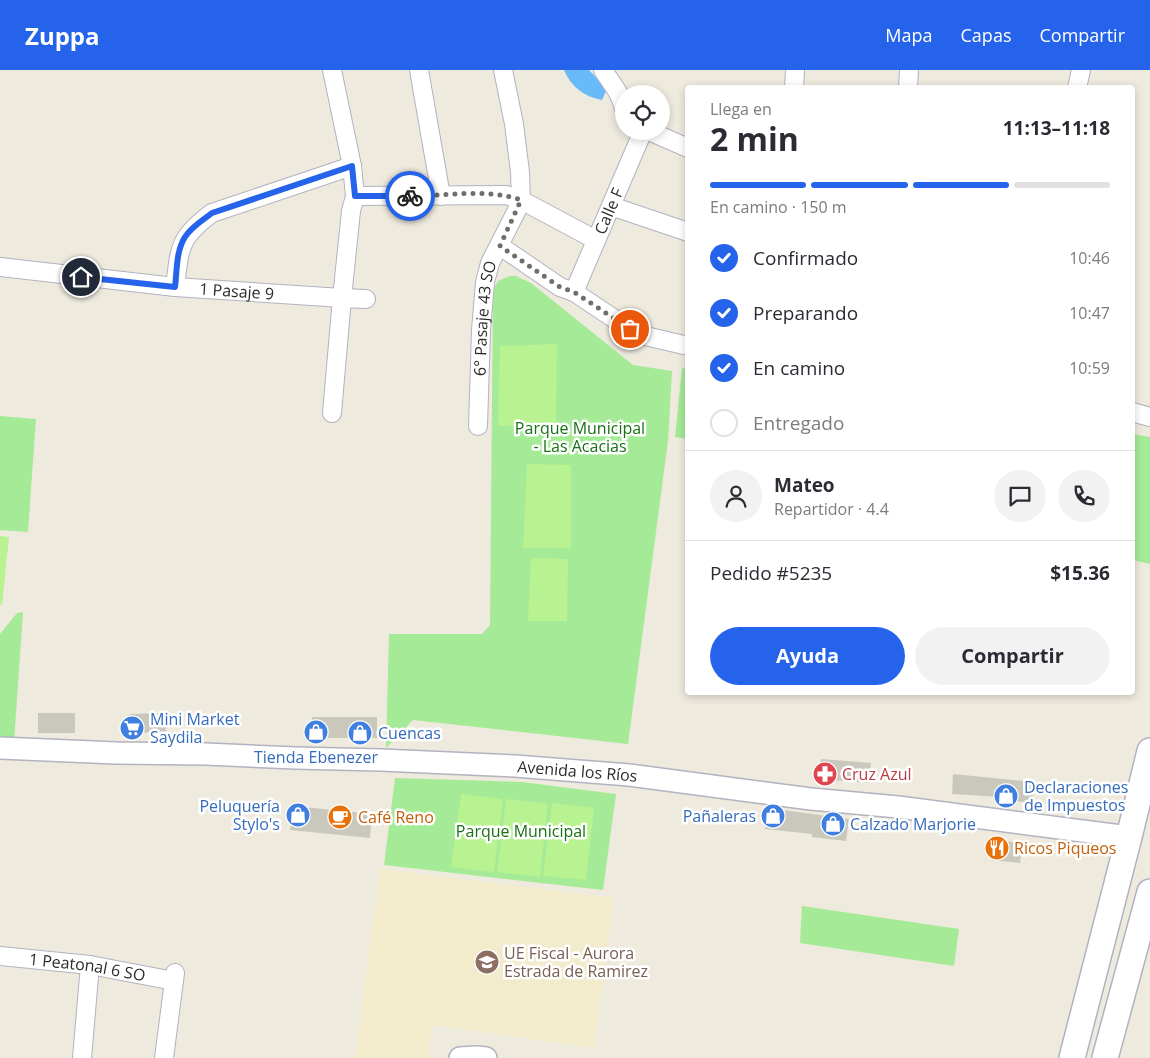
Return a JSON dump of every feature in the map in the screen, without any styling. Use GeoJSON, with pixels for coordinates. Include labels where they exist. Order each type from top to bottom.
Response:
{"type":"FeatureCollection","features":[{"type":"Feature","properties":{"kind":"main road"},"geometry":{"type":"LineString","coordinates":[[1072,1058],[1140,839],[1150,751]]}},
{"type":"Feature","properties":{"kind":"main road"},"geometry":{"type":"LineString","coordinates":[[1105,1058],[1150,892]]}},
{"type":"Feature","properties":{"kind":"street"},"geometry":{"type":"LineString","coordinates":[[332,70],[352,166],[355,196],[351,211],[332,413]]}},
{"type":"Feature","properties":{"kind":"street"},"geometry":{"type":"LineString","coordinates":[[419,70],[441,196]]}},
{"type":"Feature","properties":{"kind":"street","name":"6° Pasaje 43 SO"},"geometry":{"type":"LineString","coordinates":[[478,426],[481,330],[485,282],[490,263],[521,200],[520,172],[514,124],[503,70]]}},
{"type":"Feature","properties":{"kind":"street"},"geometry":{"type":"LineString","coordinates":[[602,70],[615,87]]}},
{"type":"Feature","properties":{"kind":"street"},"geometry":{"type":"LineString","coordinates":[[794,70],[794,85]]}},
{"type":"Feature","properties":{"kind":"street"},"geometry":{"type":"LineString","coordinates":[[908,85],[910,70]]}},
{"type":"Feature","properties":{"kind":"street"},"geometry":{"type":"LineString","coordinates":[[1078,85],[1081,70]]}},
{"type":"Feature","properties":{"kind":"street","name":"Calle F"},"geometry":{"type":"LineString","coordinates":[[574,292],[639,140]]}},
{"type":"Feature","properties":{"kind":"street"},"geometry":{"type":"LineString","coordinates":[[670,140],[685,147]]}},
{"type":"Feature","properties":{"kind":"street"},"geometry":{"type":"LineString","coordinates":[[175,287],[180,252],[185,237],[198,223],[212,213],[352,166]]}},
{"type":"Feature","properties":{"kind":"street"},"geometry":{"type":"LineString","coordinates":[[355,196],[506,195],[521,200],[596,240]]}},
{"type":"Feature","properties":{"kind":"street"},"geometry":{"type":"LineString","coordinates":[[611,206],[685,231]]}},
{"type":"Feature","properties":{"kind":"street"},"geometry":{"type":"LineString","coordinates":[[500,246],[560,287],[574,292],[637,334],[685,345]]}},
{"type":"Feature","properties":{"kind":"street","name":"1 Pasaje 9"},"geometry":{"type":"LineString","coordinates":[[0,267],[175,287],[366,298]]}},
{"type":"Feature","properties":{"kind":"street"},"geometry":{"type":"LineString","coordinates":[[1135,413],[1150,417]]}},
{"type":"Feature","properties":{"kind":"street","name":"Avenida los Ríos"},"geometry":{"type":"LineString","coordinates":[[0,748],[79,752],[382,760],[515,766],[629,775],[810,799],[898,807],[1140,839]]}},
{"type":"Feature","properties":{"kind":"street","name":"1 Peatonal 6 SO"},"geometry":{"type":"LineString","coordinates":[[0,956],[174,977],[164,1058]]}},
{"type":"Feature","properties":{"kind":"street"},"geometry":{"type":"LineString","coordinates":[[82,1058],[90,966]]}},
{"type":"Feature","properties":{"kind":"shaded area","name":"UE Fiscal - Aurora Estrada de Ramirez"},"geometry":{"type":"Polygon","coordinates":[[[380,869],[614,898],[594,1048],[432,1025],[428,1058],[355,1058],[380,869]]]}},
{"type":"Feature","properties":{"kind":"green space","name":"Parque Municipal - Las Acacias"},"geometry":{"type":"Polygon","coordinates":[[[510,276],[516,276],[531,283],[633,365],[672,371],[668,441],[628,744],[413,720],[386,748],[389,634],[482,634],[490,625],[493,290],[498,281],[510,276]]]}},
{"type":"Feature","properties":{"kind":"green space"},"geometry":{"type":"Polygon","coordinates":[[[557,344],[556,424],[498,426],[500,346],[557,344]]]}},
{"type":"Feature","properties":{"kind":"green space"},"geometry":{"type":"Polygon","coordinates":[[[682,368],[685,369],[685,439],[675,437],[682,368]]]}},
{"type":"Feature","properties":{"kind":"green space"},"geometry":{"type":"Polygon","coordinates":[[[0,416],[36,419],[28,532],[0,530],[0,416]]]}},
{"type":"Feature","properties":{"kind":"green space"},"geometry":{"type":"Polygon","coordinates":[[[1135,434],[1150,437],[1150,564],[1135,560],[1135,434]]]}},
{"type":"Feature","properties":{"kind":"green space"},"geometry":{"type":"Polygon","coordinates":[[[527,464],[571,465],[571,548],[523,548],[527,464]]]}},
{"type":"Feature","properties":{"kind":"green space"},"geometry":{"type":"Polygon","coordinates":[[[0,536],[9,537],[2,605],[0,605],[0,536]]]}},
{"type":"Feature","properties":{"kind":"green space"},"geometry":{"type":"Polygon","coordinates":[[[531,558],[568,559],[567,621],[528,621],[531,558]]]}},
{"type":"Feature","properties":{"kind":"green space"},"geometry":{"type":"Polygon","coordinates":[[[23,612],[14,742],[0,741],[0,634],[17,613],[23,612]]]}},
{"type":"Feature","properties":{"kind":"green space","name":"Parque Municipal"},"geometry":{"type":"Polygon","coordinates":[[[395,778],[522,782],[616,794],[603,890],[384,865],[395,778]]]}},
{"type":"Feature","properties":{"kind":"green space"},"geometry":{"type":"Polygon","coordinates":[[[461,794],[503,799],[494,872],[451,867],[461,794]]]}},
{"type":"Feature","properties":{"kind":"green space"},"geometry":{"type":"Polygon","coordinates":[[[506,799],[548,804],[540,877],[497,872],[506,799]]]}},
{"type":"Feature","properties":{"kind":"green space"},"geometry":{"type":"Polygon","coordinates":[[[552,803],[594,808],[586,880],[543,876],[552,803]]]}},
{"type":"Feature","properties":{"kind":"green space"},"geometry":{"type":"Polygon","coordinates":[[[802,906],[959,929],[954,966],[800,943],[802,906]]]}},
{"type":"Feature","properties":{"kind":"water"},"geometry":{"type":"Polygon","coordinates":[[[564,70],[589,70],[607,89],[602,100],[584,94],[570,81],[564,70]]]}},
{"type":"Feature","properties":{"kind":"building"},"geometry":{"type":"Polygon","coordinates":[[[38,713],[75,713],[75,733],[38,733],[38,713]]]}},
{"type":"Feature","properties":{"kind":"building"},"geometry":{"type":"Polygon","coordinates":[[[165,713],[166,732],[131,733],[130,714],[165,713]]]}},
{"type":"Feature","properties":{"kind":"building"},"geometry":{"type":"Polygon","coordinates":[[[312,717],[377,717],[377,738],[312,738],[312,717]]]}},
{"type":"Feature","properties":{"kind":"building"},"geometry":{"type":"Polygon","coordinates":[[[821,759],[871,763],[869,783],[819,779],[821,759]]]}},
{"type":"Feature","properties":{"kind":"building"},"geometry":{"type":"Polygon","coordinates":[[[953,774],[1034,782],[1032,803],[1001,800],[1001,797],[952,794],[953,774]]]}},
{"type":"Feature","properties":{"kind":"building"},"geometry":{"type":"Polygon","coordinates":[[[293,806],[372,814],[370,838],[290,830],[293,806]]]}},
{"type":"Feature","properties":{"kind":"building"},"geometry":{"type":"Polygon","coordinates":[[[768,808],[849,819],[846,841],[812,837],[812,834],[765,829],[768,808]]]}},
{"type":"Feature","properties":{"kind":"building"},"geometry":{"type":"Polygon","coordinates":[[[992,840],[1022,843],[1020,863],[991,860],[992,840]]]}},
{"type":"Feature","properties":{"kind":"way so far"},"geometry":{"type":"LineString","coordinates":[[410,196],[484,194],[506,195],[521,200],[500,246],[560,287],[574,292],[630,329]]}},
{"type":"Feature","properties":{"kind":"place","name":"Mini Market Saydila"},"geometry":{"type":"Point","coordinates":[132,728]}},
{"type":"Feature","properties":{"kind":"place","name":"Tienda Ebenezer"},"geometry":{"type":"Point","coordinates":[316,732]}},
{"type":"Feature","properties":{"kind":"place","name":"Cuencas"},"geometry":{"type":"Point","coordinates":[360,733]}},
{"type":"Feature","properties":{"kind":"place","name":"Cruz Azul"},"geometry":{"type":"Point","coordinates":[825,774]}},
{"type":"Feature","properties":{"kind":"place","name":"Declaraciones de Impuestos"},"geometry":{"type":"Point","coordinates":[1006,796]}},
{"type":"Feature","properties":{"kind":"place","name":"Peluquería Stylo's"},"geometry":{"type":"Point","coordinates":[298,815]}},
{"type":"Feature","properties":{"kind":"place","name":"Pañaleras"},"geometry":{"type":"Point","coordinates":[773,816]}},
{"type":"Feature","properties":{"kind":"place","name":"Café Reno"},"geometry":{"type":"Point","coordinates":[340,817]}},
{"type":"Feature","properties":{"kind":"place","name":"Calzado Marjorie"},"geometry":{"type":"Point","coordinates":[833,824]}},
{"type":"Feature","properties":{"kind":"place","name":"Ricos Piqueos"},"geometry":{"type":"Point","coordinates":[997,848]}},
{"type":"Feature","properties":{"kind":"place","name":"UE Fiscal - Aurora Estrada de Ramirez"},"geometry":{"type":"Point","coordinates":[487,962]}},
{"type":"Feature","properties":{"kind":"route"},"geometry":{"type":"LineString","coordinates":[[81,277],[175,287],[180,252],[185,237],[198,223],[212,213],[352,166],[355,196],[410,196]]}}]}
